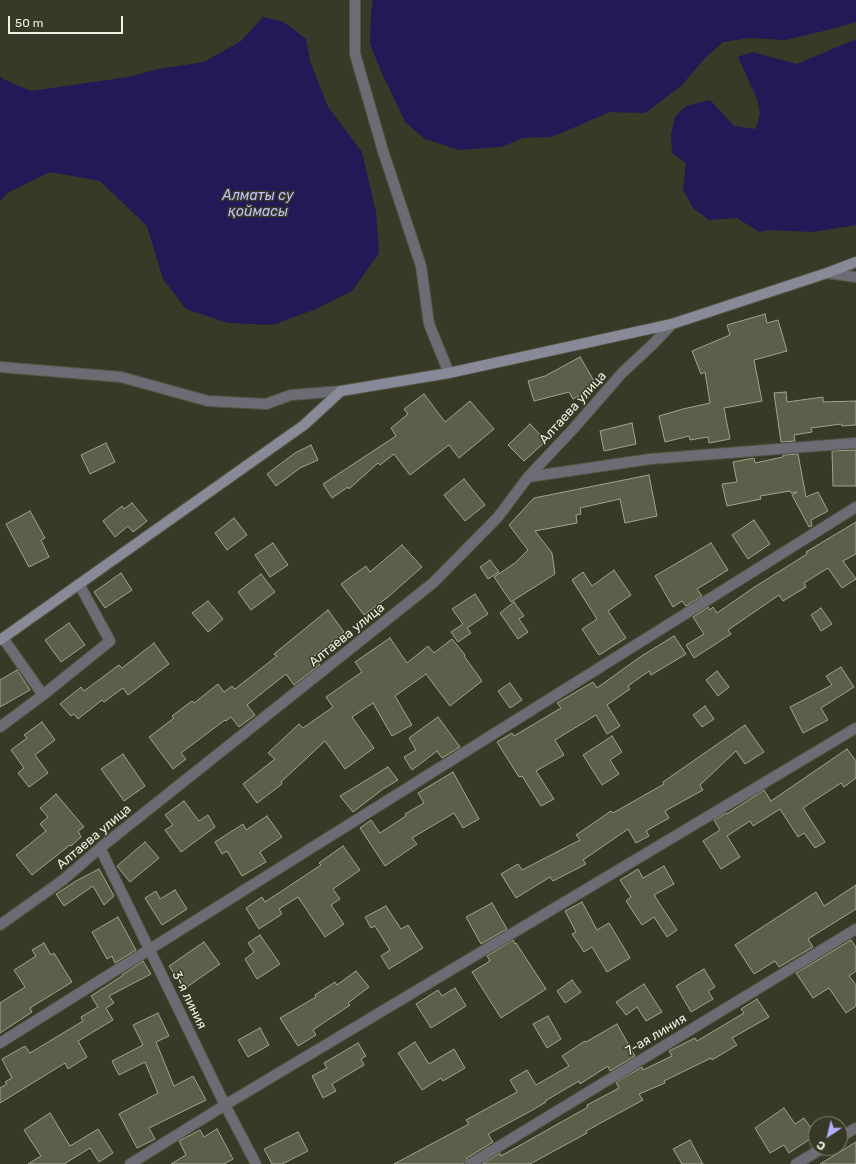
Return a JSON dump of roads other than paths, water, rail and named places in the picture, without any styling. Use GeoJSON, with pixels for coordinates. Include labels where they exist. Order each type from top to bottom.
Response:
{"type":"FeatureCollection","features":[{"type":"Feature","properties":{"kind":"street"},"geometry":{"type":"LineString","coordinates":[[355,0],[355,54],[383,152],[421,266],[429,324],[449,372]]}},
{"type":"Feature","properties":{"kind":"street"},"geometry":{"type":"LineString","coordinates":[[0,367],[121,377],[208,401],[266,404],[291,395],[341,391],[449,372],[672,324],[856,262]]}},
{"type":"Feature","properties":{"kind":"street"},"geometry":{"type":"LineString","coordinates":[[827,273],[856,277]]}},
{"type":"Feature","properties":{"kind":"street","name":"Алтаева улица"},"geometry":{"type":"LineString","coordinates":[[0,925],[63,880],[100,848],[433,583],[498,517],[528,478],[622,373],[672,324]]}},
{"type":"Feature","properties":{"kind":"street"},"geometry":{"type":"LineString","coordinates":[[43,695],[2,639],[304,425],[341,391]]}},
{"type":"Feature","properties":{"kind":"street"},"geometry":{"type":"LineString","coordinates":[[528,478],[650,459],[856,443]]}},
{"type":"Feature","properties":{"kind":"street"},"geometry":{"type":"LineString","coordinates":[[0,1043],[856,508]]}},
{"type":"Feature","properties":{"kind":"street"},"geometry":{"type":"LineString","coordinates":[[0,727],[43,695],[110,641],[79,584]]}},
{"type":"Feature","properties":{"kind":"street"},"geometry":{"type":"LineString","coordinates":[[130,1164],[225,1105],[856,728]]}},
{"type":"Feature","properties":{"kind":"street","name":"3-я линия"},"geometry":{"type":"LineString","coordinates":[[100,848],[225,1105],[256,1164]]}},
{"type":"Feature","properties":{"kind":"street","name":"7-ая линия"},"geometry":{"type":"LineString","coordinates":[[470,1164],[856,929]]}},
{"type":"Feature","properties":{"kind":"street"},"geometry":{"type":"LineString","coordinates":[[796,1164],[810,1156]]}},
{"type":"Feature","properties":{"kind":"water"},"geometry":{"type":"Polygon","coordinates":[[[373,0],[856,0],[856,22],[785,40],[750,38],[723,42],[705,58],[681,86],[645,113],[610,112],[552,137],[523,138],[501,147],[459,150],[425,139],[405,122],[370,44],[373,0]]]}},
{"type":"Feature","properties":{"kind":"water","name":"Алматы су қоймасы"},"geometry":{"type":"Polygon","coordinates":[[[263,17],[284,22],[306,39],[311,64],[328,107],[362,152],[376,212],[379,253],[352,291],[316,309],[272,325],[228,323],[186,309],[163,279],[147,226],[100,181],[50,172],[7,193],[0,201],[0,76],[3,79],[31,91],[128,77],[159,69],[204,62],[241,41],[263,17]]]}},
{"type":"Feature","properties":{"kind":"water"},"geometry":{"type":"Polygon","coordinates":[[[856,39],[856,225],[813,232],[769,230],[759,232],[737,218],[709,220],[693,208],[683,190],[686,163],[672,153],[671,134],[675,117],[686,106],[710,100],[734,126],[756,129],[760,114],[757,99],[738,57],[752,52],[797,64],[856,39]]]}}]}
